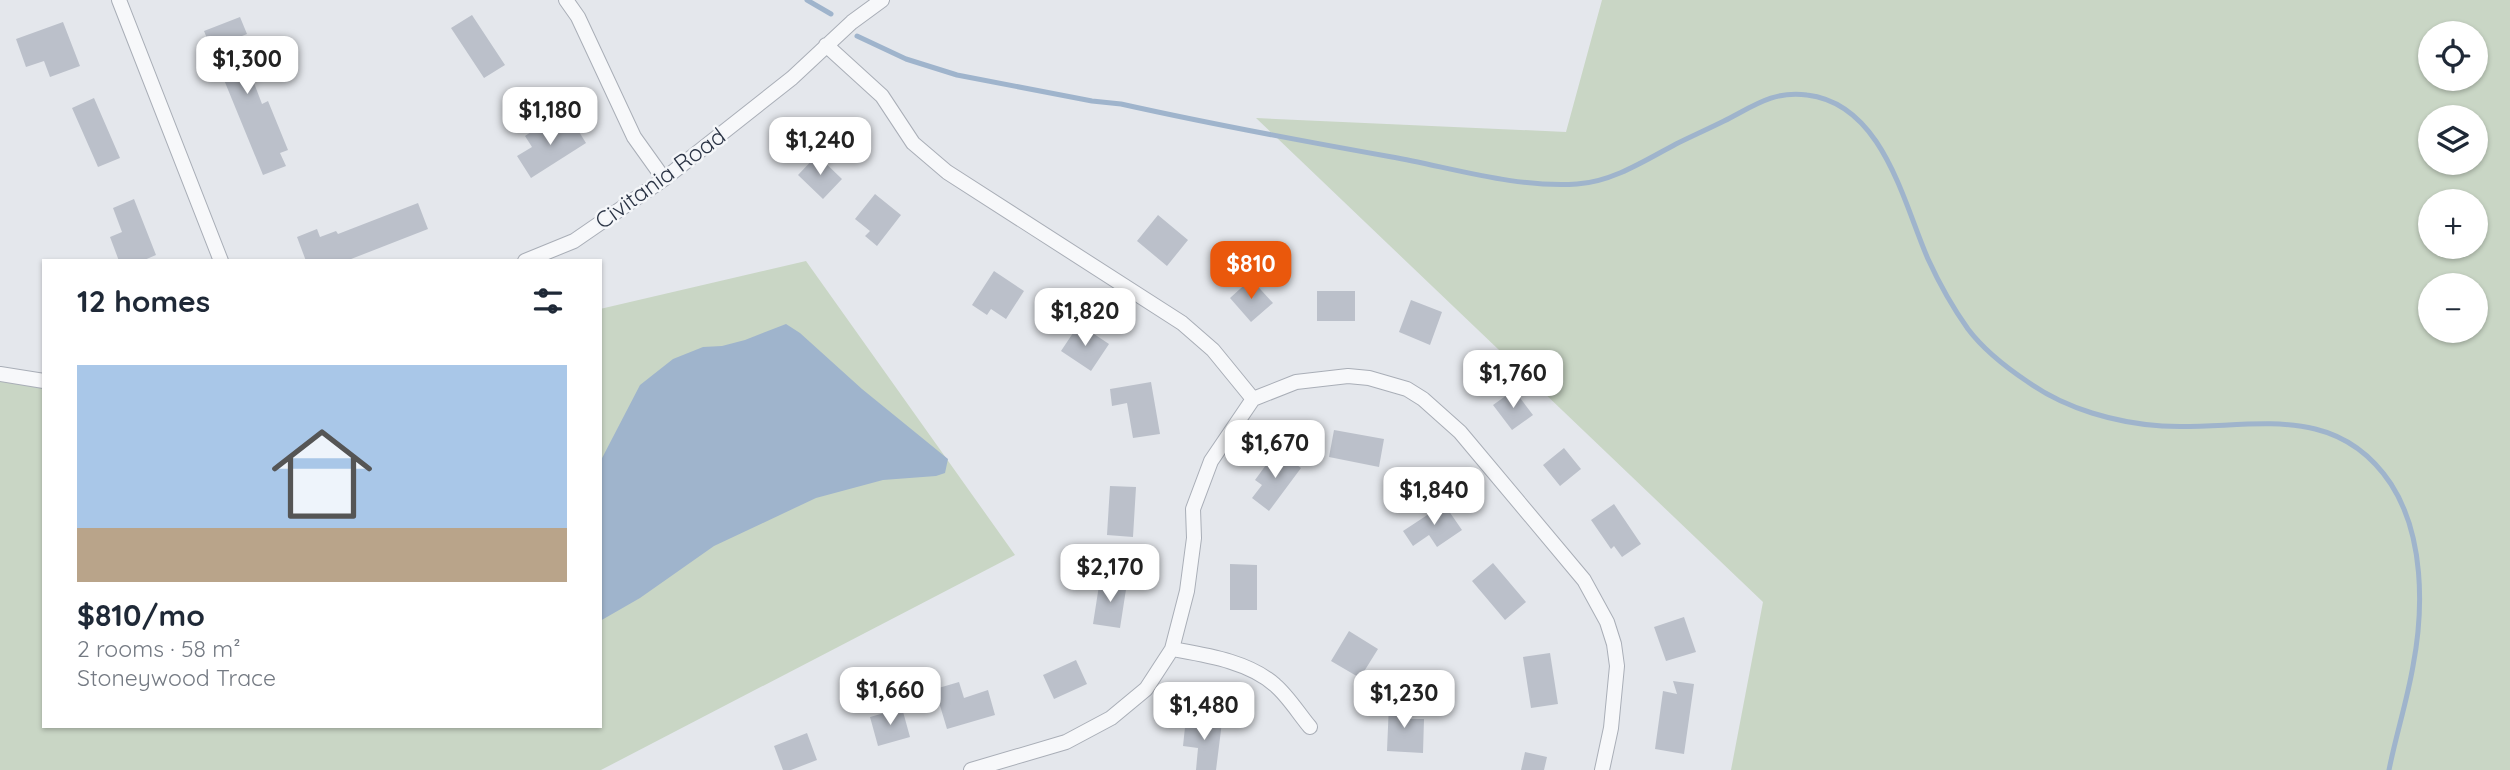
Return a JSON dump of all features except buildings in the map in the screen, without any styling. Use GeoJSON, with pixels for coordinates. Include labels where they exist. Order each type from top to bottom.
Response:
{"type":"FeatureCollection","features":[{"type":"Feature","properties":{"kind":"street"},"geometry":{"type":"LineString","coordinates":[[119,0],[220,259]]}},
{"type":"Feature","properties":{"kind":"street"},"geometry":{"type":"LineString","coordinates":[[566,0],[578,17],[634,137],[664,179]]}},
{"type":"Feature","properties":{"kind":"street","name":"Civitania Road"},"geometry":{"type":"LineString","coordinates":[[530,259],[574,241],[664,179],[792,78],[852,22],[882,0]]}},
{"type":"Feature","properties":{"kind":"street"},"geometry":{"type":"LineString","coordinates":[[826,45],[882,96],[913,143],[947,172],[1182,323],[1213,350],[1253,399]]}},
{"type":"Feature","properties":{"kind":"street"},"geometry":{"type":"LineString","coordinates":[[0,374],[42,381]]}},
{"type":"Feature","properties":{"kind":"street"},"geometry":{"type":"LineString","coordinates":[[971,770],[1066,742],[1111,718],[1146,689],[1172,649],[1187,591],[1194,538],[1193,509],[1211,461],[1253,399],[1296,382],[1348,376],[1369,378],[1407,389],[1423,399],[1460,432],[1575,567],[1607,622],[1617,666],[1611,728],[1602,770]]}},
{"type":"Feature","properties":{"kind":"street"},"geometry":{"type":"LineString","coordinates":[[1172,649],[1206,655],[1265,678],[1275,684],[1310,727]]}},
{"type":"Feature","properties":{"kind":"green space"},"geometry":{"type":"Polygon","coordinates":[[[1602,0],[2510,0],[2510,770],[1731,770],[1763,602],[1256,118],[1566,132],[1602,0]]]}},
{"type":"Feature","properties":{"kind":"green space"},"geometry":{"type":"Polygon","coordinates":[[[806,261],[1015,555],[601,770],[0,770],[0,381],[42,382],[42,728],[602,728],[602,309],[806,261]]]}},
{"type":"Feature","properties":{"kind":"water"},"geometry":{"type":"Polygon","coordinates":[[[786,324],[800,333],[862,389],[948,459],[945,473],[883,480],[816,498],[714,546],[640,598],[602,620],[602,458],[640,385],[673,359],[703,347],[722,346],[786,324]]]}},
{"type":"Feature","properties":{"kind":"waterway"},"geometry":{"type":"LineString","coordinates":[[807,0],[831,14]]}},
{"type":"Feature","properties":{"kind":"waterway"},"geometry":{"type":"LineString","coordinates":[[857,36],[906,59],[957,75],[1531,183],[1577,184],[1616,175],[1774,97],[1807,95],[1833,102],[1854,116],[1872,136],[1887,159],[1932,268],[1968,329],[1996,358],[2028,382],[2075,407],[2127,422],[2162,426],[2287,425],[2316,429],[2343,439],[2368,457],[2391,484],[2410,526],[2419,572],[2420,596],[2417,644],[2389,770]]}}]}
